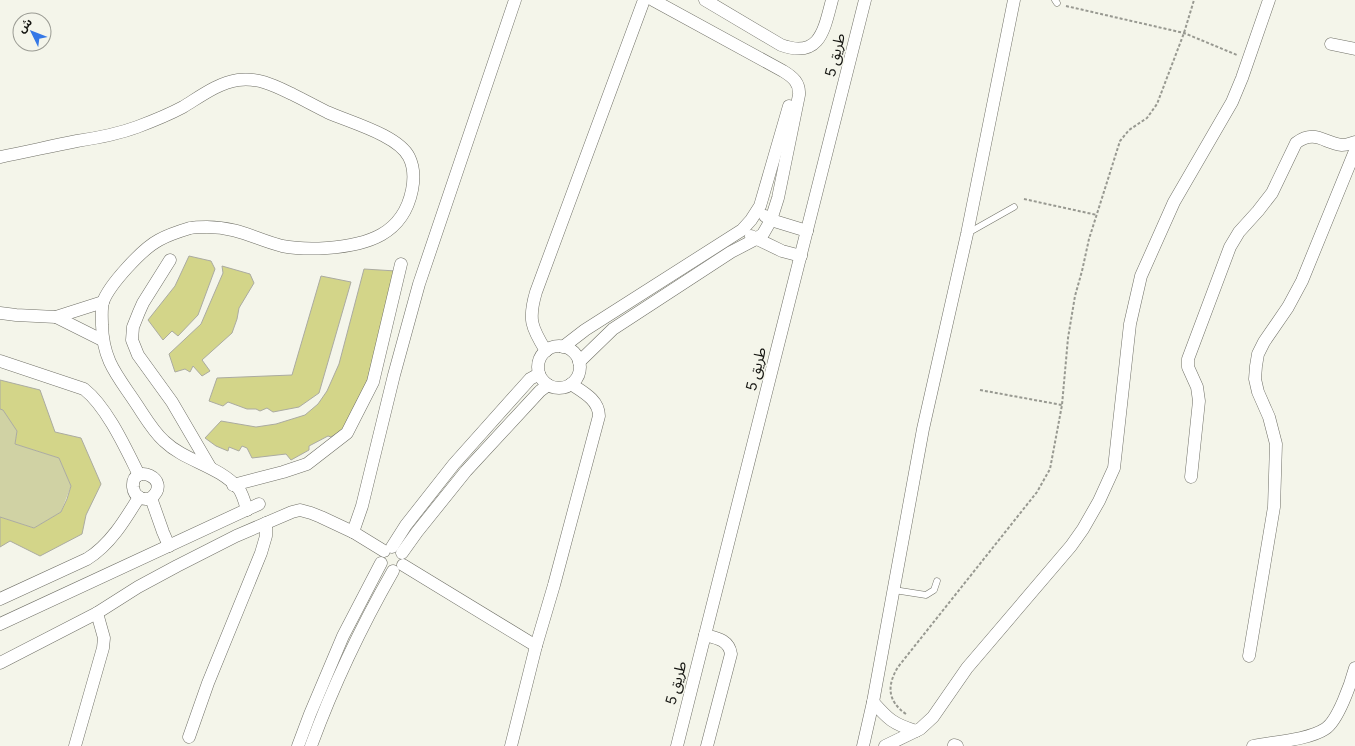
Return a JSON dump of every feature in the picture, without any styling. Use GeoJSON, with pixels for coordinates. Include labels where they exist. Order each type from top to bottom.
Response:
{"type":"FeatureCollection","features":[{"type":"Feature","properties":{"kind":"street"},"geometry":{"type":"LineString","coordinates":[[353,532],[362,506],[394,375],[419,284],[515,0]]}},
{"type":"Feature","properties":{"kind":"street"},"geometry":{"type":"LineString","coordinates":[[546,351],[535,333],[530,315],[536,292],[644,0]]}},
{"type":"Feature","properties":{"kind":"street"},"geometry":{"type":"LineString","coordinates":[[579,362],[612,329],[731,252],[763,234],[771,220],[781,188],[800,90],[795,79],[653,0]]}},
{"type":"Feature","properties":{"kind":"street"},"geometry":{"type":"LineString","coordinates":[[705,0],[780,45],[792,49],[805,48],[816,42],[823,32],[832,0]]}},
{"type":"Feature","properties":{"kind":"street","name":"طريق 5"},"geometry":{"type":"LineString","coordinates":[[677,746],[865,0]]}},
{"type":"Feature","properties":{"kind":"street"},"geometry":{"type":"LineString","coordinates":[[863,746],[873,702],[923,429],[967,234],[1014,0]]}},
{"type":"Feature","properties":{"kind":"street"},"geometry":{"type":"LineString","coordinates":[[884,746],[920,729],[933,717],[967,668],[1070,546],[1083,528],[1102,496],[1114,468],[1130,324],[1141,276],[1174,202],[1232,102],[1249,60],[1269,0]]}},
{"type":"Feature","properties":{"kind":"street"},"geometry":{"type":"LineString","coordinates":[[1331,44],[1355,49]]}},
{"type":"Feature","properties":{"kind":"street"},"geometry":{"type":"LineString","coordinates":[[563,347],[585,330],[742,230],[751,220],[760,206],[780,140],[795,79]]}},
{"type":"Feature","properties":{"kind":"street"},"geometry":{"type":"LineString","coordinates":[[0,157],[106,136],[131,129],[156,120],[181,108],[218,86],[239,80],[265,82],[328,112],[386,137],[409,156],[413,169],[412,190],[406,207],[400,220],[379,237],[350,245],[301,249],[280,245],[248,233],[222,227],[192,228],[158,240],[142,252],[113,285],[103,302],[102,340],[107,359],[154,431],[164,442],[177,451],[210,467],[233,485],[241,493],[247,510]]}},
{"type":"Feature","properties":{"kind":"street"},"geometry":{"type":"LineString","coordinates":[[1191,477],[1199,401],[1197,387],[1188,366],[1188,359],[1230,247],[1239,232],[1272,193],[1296,143],[1309,136],[1342,145],[1355,142]]}},
{"type":"Feature","properties":{"kind":"street"},"geometry":{"type":"LineString","coordinates":[[1249,656],[1274,507],[1276,452],[1273,430],[1258,392],[1256,379],[1257,360],[1264,342],[1288,307],[1302,281],[1355,151]]}},
{"type":"Feature","properties":{"kind":"street"},"geometry":{"type":"LineString","coordinates":[[757,210],[771,220],[807,231]]}},
{"type":"Feature","properties":{"kind":"street"},"geometry":{"type":"LineString","coordinates":[[742,230],[756,239],[782,251],[801,256]]}},
{"type":"Feature","properties":{"kind":"street"},"geometry":{"type":"LineString","coordinates":[[170,260],[141,308],[133,327],[132,340],[138,355],[172,402],[210,467]]}},
{"type":"Feature","properties":{"kind":"street"},"geometry":{"type":"LineString","coordinates":[[233,485],[307,464],[347,433],[373,382],[401,264]]}},
{"type":"Feature","properties":{"kind":"street"},"geometry":{"type":"LineString","coordinates":[[0,313],[56,317],[103,302]]}},
{"type":"Feature","properties":{"kind":"street"},"geometry":{"type":"LineString","coordinates":[[56,317],[102,340]]}},
{"type":"Feature","properties":{"kind":"street"},"geometry":{"type":"LineString","coordinates":[[563,347],[573,352],[579,362],[580,370],[577,378],[571,384],[564,388],[556,388],[548,385],[542,380],[539,374],[538,361],[546,351],[551,348],[563,347]]}},
{"type":"Feature","properties":{"kind":"street"},"geometry":{"type":"LineString","coordinates":[[0,361],[84,389],[89,393],[106,415],[139,475]]}},
{"type":"Feature","properties":{"kind":"street"},"geometry":{"type":"LineString","coordinates":[[311,746],[321,718],[395,557],[406,525],[454,464],[530,379],[539,374]]}},
{"type":"Feature","properties":{"kind":"street"},"geometry":{"type":"LineString","coordinates":[[511,746],[536,646],[554,585],[599,416],[599,410],[592,399],[571,384]]}},
{"type":"Feature","properties":{"kind":"street"},"geometry":{"type":"LineString","coordinates":[[395,557],[466,471],[540,391],[548,385]]}},
{"type":"Feature","properties":{"kind":"street"},"geometry":{"type":"LineString","coordinates":[[143,473],[149,474],[156,480],[157,491],[151,498],[146,500],[139,497],[134,490],[133,484],[139,475],[143,473]]}},
{"type":"Feature","properties":{"kind":"street"},"geometry":{"type":"LineString","coordinates":[[0,599],[98,552],[118,529],[139,497]]}},
{"type":"Feature","properties":{"kind":"street"},"geometry":{"type":"LineString","coordinates":[[151,498],[169,546]]}},
{"type":"Feature","properties":{"kind":"street"},"geometry":{"type":"LineString","coordinates":[[0,624],[259,504]]}},
{"type":"Feature","properties":{"kind":"street"},"geometry":{"type":"LineString","coordinates":[[0,663],[97,614],[138,587],[177,566],[236,536],[285,514],[300,510],[311,512],[353,532],[536,646]]}},
{"type":"Feature","properties":{"kind":"street"},"geometry":{"type":"LineString","coordinates":[[189,738],[208,683],[265,540],[266,523]]}},
{"type":"Feature","properties":{"kind":"street"},"geometry":{"type":"LineString","coordinates":[[298,746],[343,636],[381,563],[381,554],[395,557]]}},
{"type":"Feature","properties":{"kind":"street"},"geometry":{"type":"LineString","coordinates":[[74,746],[103,648],[103,631],[97,614]]}},
{"type":"Feature","properties":{"kind":"street"},"geometry":{"type":"LineString","coordinates":[[706,635],[724,641],[730,647],[731,654],[707,746]]}},
{"type":"Feature","properties":{"kind":"street"},"geometry":{"type":"LineString","coordinates":[[1253,746],[1312,735],[1327,728],[1338,712],[1354,675]]}},
{"type":"Feature","properties":{"kind":"street"},"geometry":{"type":"LineString","coordinates":[[873,702],[885,716],[902,727],[916,731]]}},
{"type":"Feature","properties":{"kind":"street"},"geometry":{"type":"LineString","coordinates":[[310,714],[321,718]]}},
{"type":"Feature","properties":{"kind":"lane"},"geometry":{"type":"LineString","coordinates":[[967,234],[1014,207]]}},
{"type":"Feature","properties":{"kind":"lane"},"geometry":{"type":"LineString","coordinates":[[894,590],[926,595],[934,590],[937,581]]}},
{"type":"Feature","properties":{"kind":"path"},"geometry":{"type":"LineString","coordinates":[[907,715],[896,707],[891,691],[894,674],[898,667],[1042,486],[1050,469],[1062,405],[1068,338],[1075,296],[1089,239],[1120,141],[1129,130],[1147,118],[1157,104],[1184,33],[1194,0]]}},
{"type":"Feature","properties":{"kind":"path"},"geometry":{"type":"LineString","coordinates":[[1066,6],[1184,33],[1249,60]]}},
{"type":"Feature","properties":{"kind":"path"},"geometry":{"type":"LineString","coordinates":[[1024,199],[1097,215]]}},
{"type":"Feature","properties":{"kind":"path"},"geometry":{"type":"LineString","coordinates":[[980,390],[1062,405]]}},
{"type":"Feature","properties":{"kind":"green space"},"geometry":{"type":"Polygon","coordinates":[[[0,409],[3,410],[17,431],[15,444],[59,458],[71,486],[61,512],[34,528],[0,517],[0,409]]]}},
{"type":"Feature","properties":{"kind":"building"},"geometry":{"type":"Polygon","coordinates":[[[189,256],[211,261],[215,269],[198,315],[178,336],[172,331],[163,340],[148,320],[175,286],[189,256]]]}},
{"type":"Feature","properties":{"kind":"building"},"geometry":{"type":"Polygon","coordinates":[[[222,266],[250,274],[254,283],[239,308],[232,333],[202,360],[210,371],[202,376],[193,366],[190,372],[185,369],[175,372],[169,354],[201,324],[223,273],[222,266]]]}},
{"type":"Feature","properties":{"kind":"building"},"geometry":{"type":"Polygon","coordinates":[[[364,269],[396,271],[361,404],[346,428],[331,437],[328,436],[309,446],[309,450],[291,460],[286,454],[252,458],[247,448],[242,446],[239,451],[229,447],[228,451],[216,446],[205,438],[221,421],[256,427],[276,424],[305,415],[318,404],[327,391],[339,364],[364,269]]]}},
{"type":"Feature","properties":{"kind":"building"},"geometry":{"type":"Polygon","coordinates":[[[321,276],[351,282],[319,393],[299,407],[273,412],[267,408],[260,411],[256,409],[247,409],[228,402],[223,406],[209,401],[217,378],[292,375],[321,276]]]}},
{"type":"Feature","properties":{"kind":"building"},"geometry":{"type":"Polygon","coordinates":[[[0,380],[40,390],[55,432],[81,438],[101,484],[86,515],[82,534],[40,556],[10,541],[0,547],[0,517],[34,528],[61,512],[71,486],[59,458],[15,444],[17,431],[3,410],[0,409],[0,380]]]}}]}
